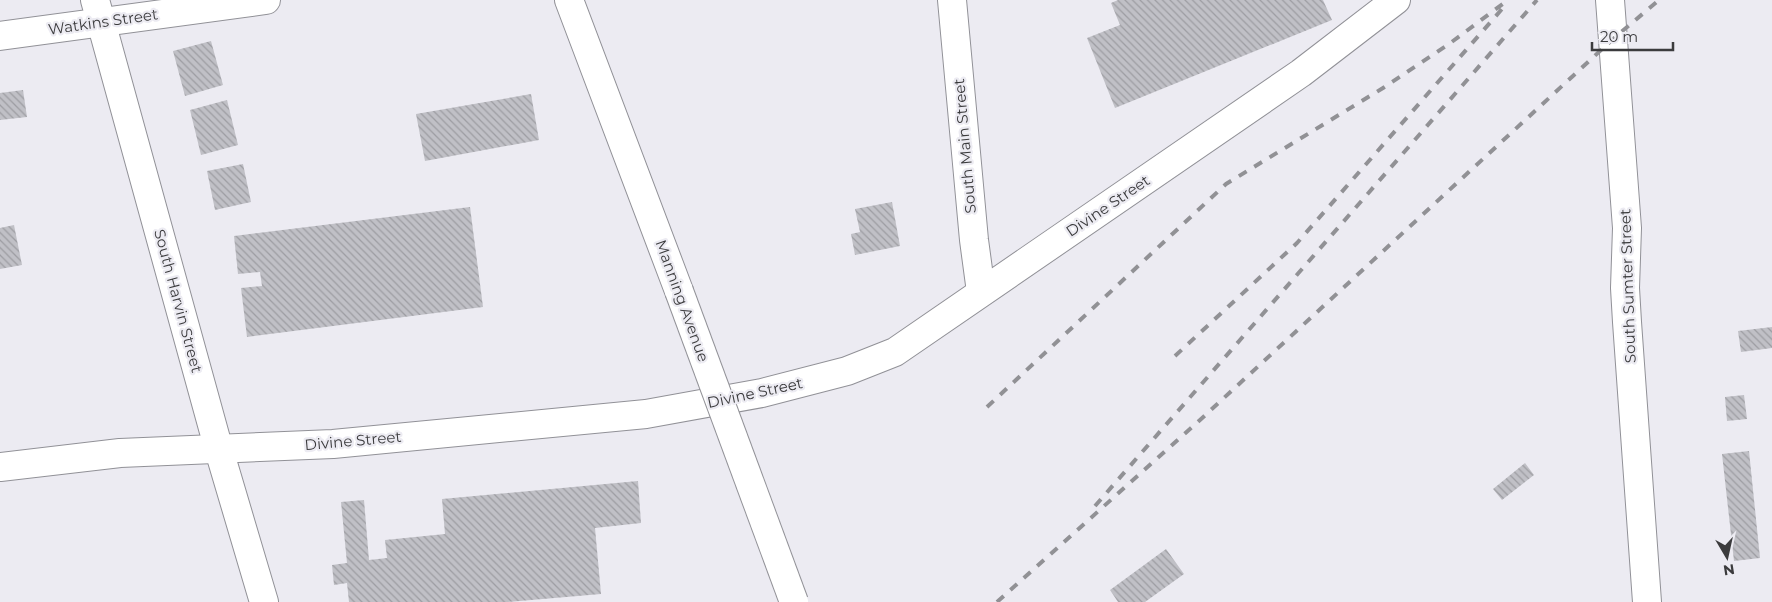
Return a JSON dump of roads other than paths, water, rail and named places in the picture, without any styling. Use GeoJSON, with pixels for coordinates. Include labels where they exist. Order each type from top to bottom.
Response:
{"type":"FeatureCollection","features":[{"type":"Feature","properties":{"kind":"street","name":"Watkins Street"},"geometry":{"type":"LineString","coordinates":[[0,36],[98,11],[266,0]]}},
{"type":"Feature","properties":{"kind":"street","name":"Manning Avenue"},"geometry":{"type":"LineString","coordinates":[[569,0],[794,602]]}},
{"type":"Feature","properties":{"kind":"street","name":"South Main Street"},"geometry":{"type":"LineString","coordinates":[[952,0],[974,240],[982,292]]}},
{"type":"Feature","properties":{"kind":"street","name":"Divine Street"},"geometry":{"type":"LineString","coordinates":[[0,467],[120,453],[333,444],[646,414],[762,393],[847,371],[895,352],[1301,73],[1396,0]]}},
{"type":"Feature","properties":{"kind":"street","name":"South Sumter Street"},"geometry":{"type":"LineString","coordinates":[[1610,0],[1627,228],[1625,288],[1647,602]]}},
{"type":"Feature","properties":{"kind":"street","name":"South Harvin Street"},"geometry":{"type":"LineString","coordinates":[[98,11],[219,450],[264,602]]}},
{"type":"Feature","properties":{"kind":"railway"},"geometry":{"type":"LineString","coordinates":[[987,407],[1226,184],[1383,88],[1449,44],[1508,0]]}},
{"type":"Feature","properties":{"kind":"railway"},"geometry":{"type":"LineString","coordinates":[[1095,506],[1537,0]]}},
{"type":"Feature","properties":{"kind":"railway"},"geometry":{"type":"LineString","coordinates":[[997,602],[1200,420],[1613,39],[1659,0]]}},
{"type":"Feature","properties":{"kind":"railway"},"geometry":{"type":"LineString","coordinates":[[1175,356],[1297,243],[1502,9]]}}]}
